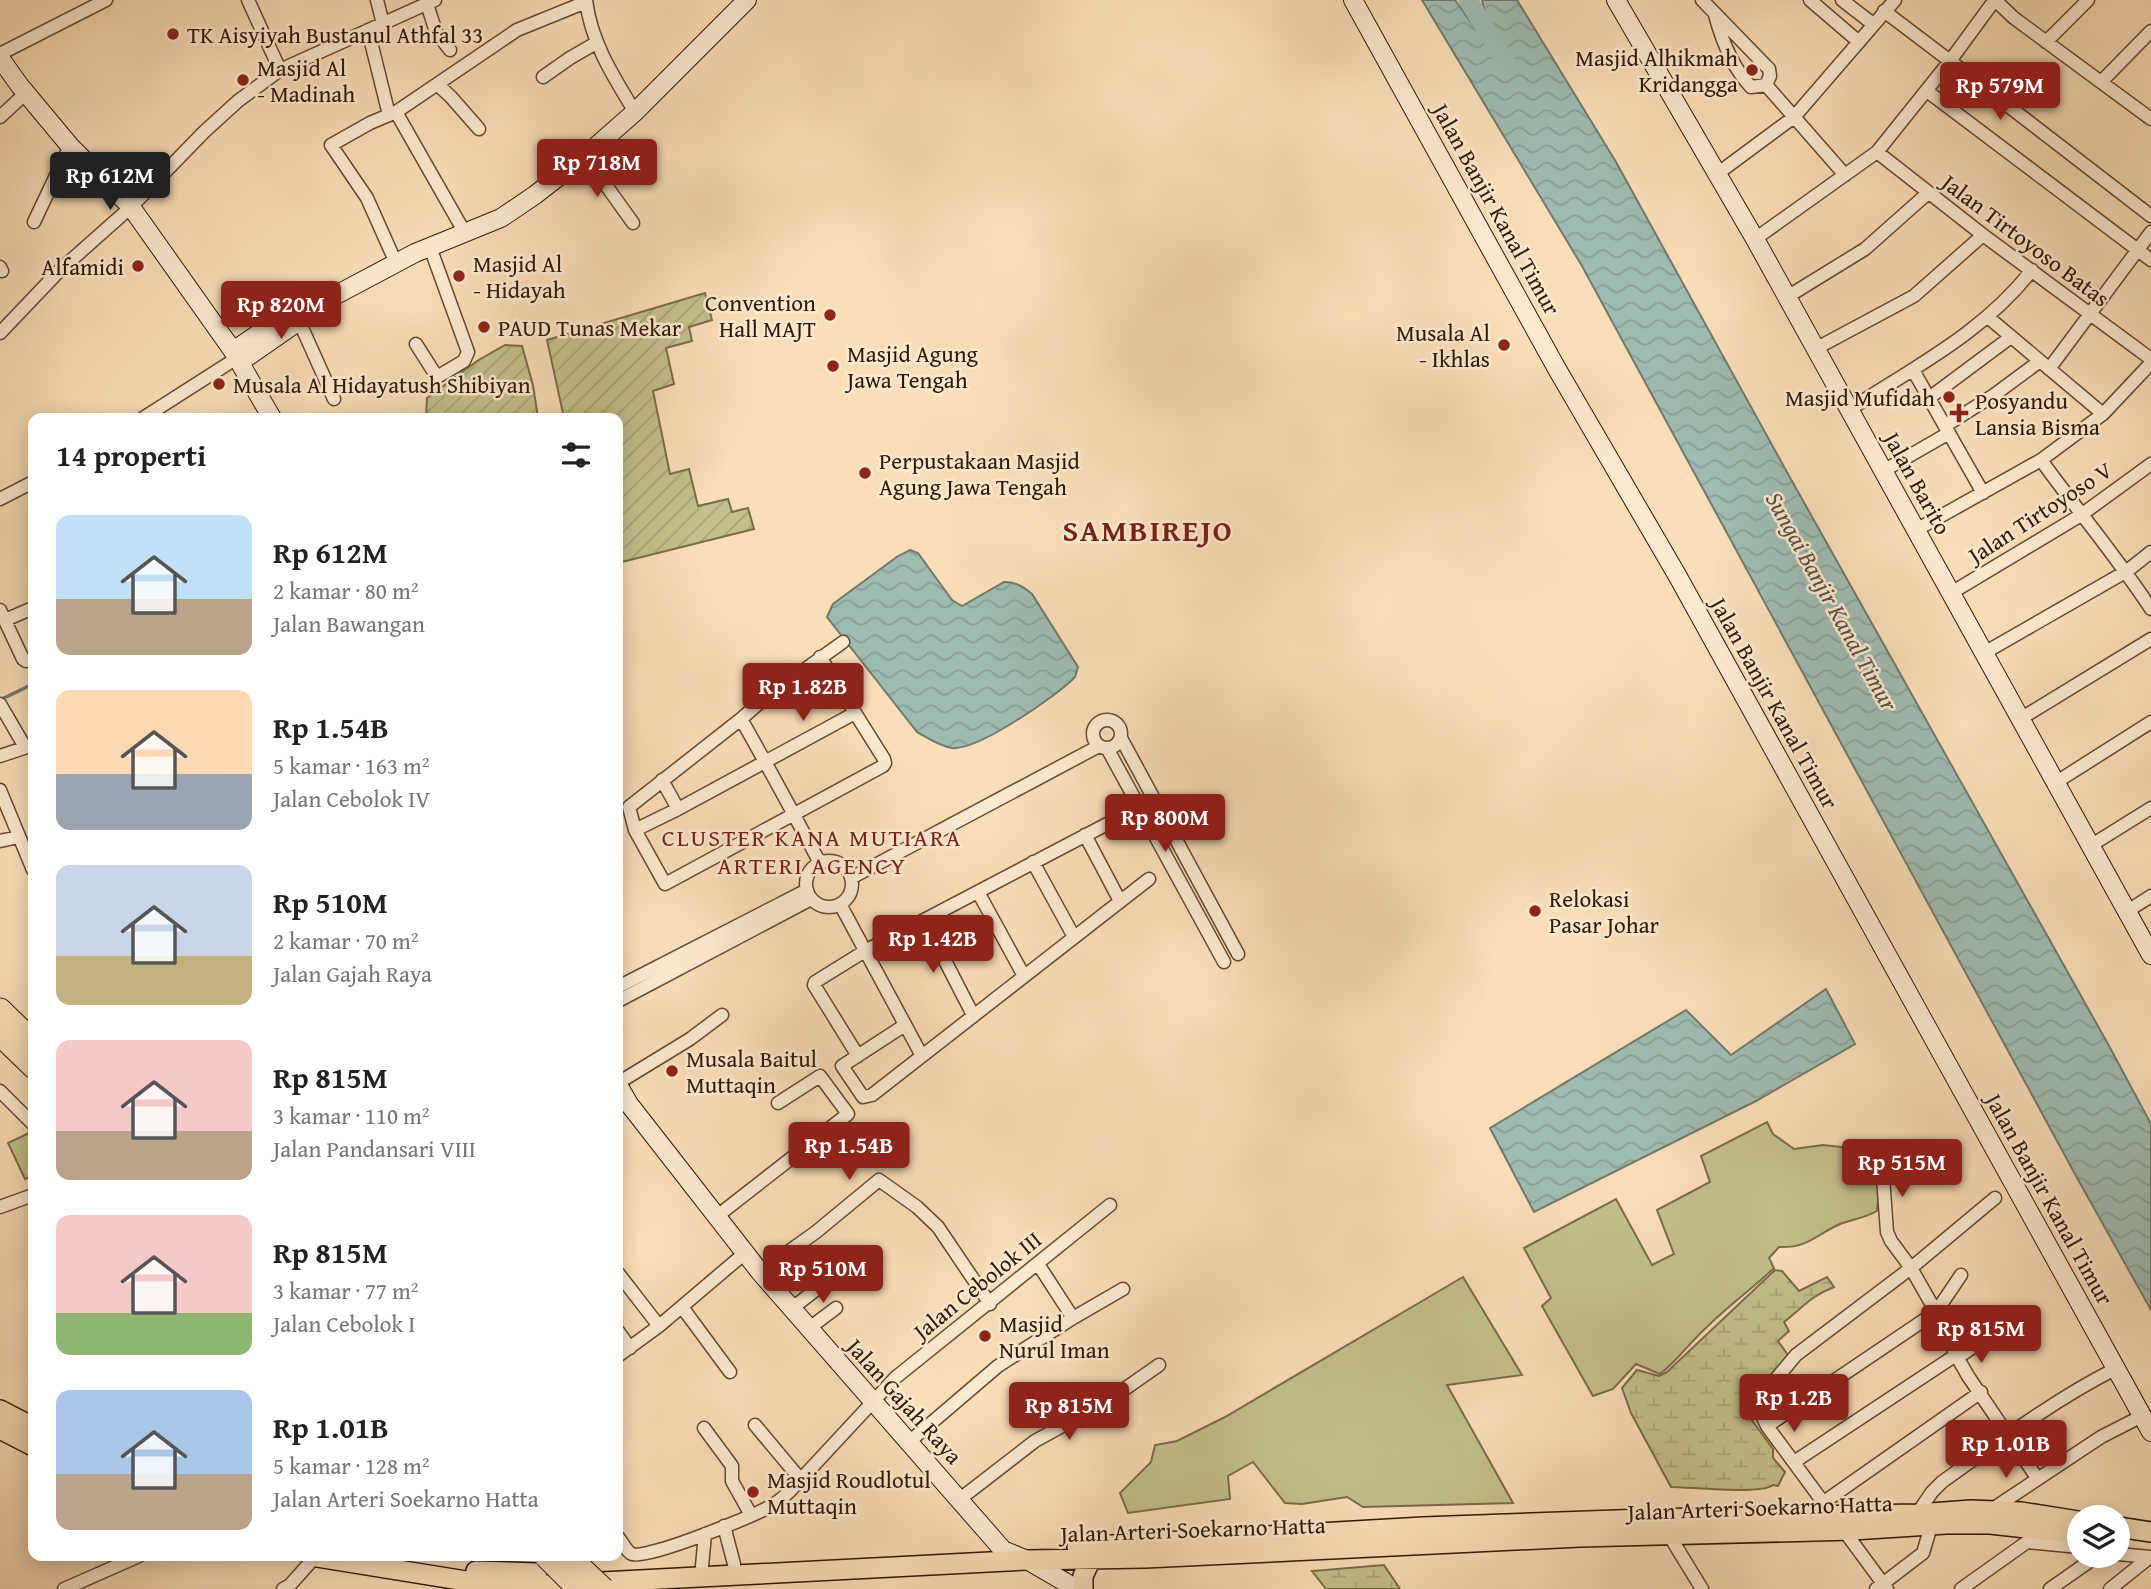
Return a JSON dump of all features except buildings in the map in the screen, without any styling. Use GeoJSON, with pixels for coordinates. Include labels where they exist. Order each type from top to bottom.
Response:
{"type":"FeatureCollection","features":[{"type":"Feature","properties":{"kind":"highway"},"geometry":{"type":"LineString","coordinates":[[0,1010],[28,1037]]}},
{"type":"Feature","properties":{"kind":"highway"},"geometry":{"type":"LineString","coordinates":[[0,1034],[28,1061]]}},
{"type":"Feature","properties":{"kind":"highway"},"geometry":{"type":"LineString","coordinates":[[551,1561],[579,1589]]}},
{"type":"Feature","properties":{"kind":"highway"},"geometry":{"type":"LineString","coordinates":[[573,1561],[603,1589]]}},
{"type":"Feature","properties":{"kind":"main road"},"geometry":{"type":"LineString","coordinates":[[0,1410],[28,1424]]}},
{"type":"Feature","properties":{"kind":"main road"},"geometry":{"type":"LineString","coordinates":[[0,1429],[28,1443]]}},
{"type":"Feature","properties":{"kind":"main road","name":"Jalan Arteri Soekarno Hatta"},"geometry":{"type":"LineString","coordinates":[[1924,1520],[1991,1511],[2059,1524],[2067,1528]]}},
{"type":"Feature","properties":{"kind":"main road","name":"Jalan Arteri Soekarno Hatta"},"geometry":{"type":"LineString","coordinates":[[344,1561],[503,1587],[525,1588],[1027,1560],[1145,1558],[1441,1542],[1669,1535],[1834,1517]]}},
{"type":"Feature","properties":{"kind":"main road","name":"Jalan Arteri Soekarno Hatta"},"geometry":{"type":"LineString","coordinates":[[406,1561],[484,1572],[523,1573],[1476,1525],[1645,1519],[1834,1517],[1990,1524],[2067,1523]]}},
{"type":"Feature","properties":{"kind":"main road"},"geometry":{"type":"LineString","coordinates":[[2130,1529],[2151,1532]]}},
{"type":"Feature","properties":{"kind":"main road"},"geometry":{"type":"LineString","coordinates":[[2130,1545],[2151,1553]]}},
{"type":"Feature","properties":{"kind":"main road"},"geometry":{"type":"LineString","coordinates":[[1083,1589],[1083,1576],[1091,1559]]}},
{"type":"Feature","properties":{"kind":"street"},"geometry":{"type":"LineString","coordinates":[[106,0],[0,56],[26,93],[70,146],[131,207],[237,357],[269,413]]}},
{"type":"Feature","properties":{"kind":"street"},"geometry":{"type":"LineString","coordinates":[[248,0],[280,70]]}},
{"type":"Feature","properties":{"kind":"street"},"geometry":{"type":"LineString","coordinates":[[377,0],[383,24]]}},
{"type":"Feature","properties":{"kind":"street"},"geometry":{"type":"LineString","coordinates":[[152,413],[237,357],[299,321],[319,304],[396,263],[501,218],[585,156],[635,112],[747,0]]}},
{"type":"Feature","properties":{"kind":"street","name":"Jalan Banjir Kanal Timur"},"geometry":{"type":"LineString","coordinates":[[1353,0],[1557,369],[1676,575],[1908,990],[2151,1432]]}},
{"type":"Feature","properties":{"kind":"street","name":"Jalan Barito"},"geometry":{"type":"LineString","coordinates":[[1616,0],[1787,297],[2151,955]]}},
{"type":"Feature","properties":{"kind":"street"},"geometry":{"type":"LineString","coordinates":[[1702,0],[1771,72],[1766,85]]}},
{"type":"Feature","properties":{"kind":"street"},"geometry":{"type":"LineString","coordinates":[[1810,0],[1858,41]]}},
{"type":"Feature","properties":{"kind":"street"},"geometry":{"type":"LineString","coordinates":[[1842,0],[1873,24]]}},
{"type":"Feature","properties":{"kind":"street"},"geometry":{"type":"LineString","coordinates":[[1717,174],[1794,117],[1895,0]]}},
{"type":"Feature","properties":{"kind":"street"},"geometry":{"type":"LineString","coordinates":[[2046,42],[2088,0]]}},
{"type":"Feature","properties":{"kind":"street"},"geometry":{"type":"LineString","coordinates":[[396,263],[367,198],[331,146],[369,123],[392,113],[517,30],[586,1],[589,23],[596,43],[635,112]]}},
{"type":"Feature","properties":{"kind":"street"},"geometry":{"type":"LineString","coordinates":[[1755,240],[1877,152],[1927,91],[1994,1],[2151,119]]}},
{"type":"Feature","properties":{"kind":"street"},"geometry":{"type":"LineString","coordinates":[[0,333],[60,270],[131,207],[237,101],[280,70],[431,2],[436,32],[450,50]]}},
{"type":"Feature","properties":{"kind":"street"},"geometry":{"type":"LineString","coordinates":[[1884,11],[2151,216]]}},
{"type":"Feature","properties":{"kind":"street"},"geometry":{"type":"LineString","coordinates":[[1715,14],[1731,58],[1751,87],[1766,85]]}},
{"type":"Feature","properties":{"kind":"street"},"geometry":{"type":"LineString","coordinates":[[369,30],[392,113],[465,233]]}},
{"type":"Feature","properties":{"kind":"street"},"geometry":{"type":"LineString","coordinates":[[2101,82],[2151,31]]}},
{"type":"Feature","properties":{"kind":"street"},"geometry":{"type":"LineString","coordinates":[[543,77],[596,43]]}},
{"type":"Feature","properties":{"kind":"street"},"geometry":{"type":"LineString","coordinates":[[1731,58],[1746,47]]}},
{"type":"Feature","properties":{"kind":"street"},"geometry":{"type":"LineString","coordinates":[[437,84],[479,129]]}},
{"type":"Feature","properties":{"kind":"street"},"geometry":{"type":"LineString","coordinates":[[1766,85],[1845,176]]}},
{"type":"Feature","properties":{"kind":"street"},"geometry":{"type":"LineString","coordinates":[[1927,91],[2151,260]]}},
{"type":"Feature","properties":{"kind":"street"},"geometry":{"type":"LineString","coordinates":[[0,117],[26,93]]}},
{"type":"Feature","properties":{"kind":"street"},"geometry":{"type":"LineString","coordinates":[[34,222],[70,146]]}},
{"type":"Feature","properties":{"kind":"street","name":"Jalan Tirtoyoso Batas"},"geometry":{"type":"LineString","coordinates":[[1877,152],[2151,361]]}},
{"type":"Feature","properties":{"kind":"street"},"geometry":{"type":"LineString","coordinates":[[585,156],[634,223]]}},
{"type":"Feature","properties":{"kind":"street"},"geometry":{"type":"LineString","coordinates":[[1787,297],[1865,249],[1928,193]]}},
{"type":"Feature","properties":{"kind":"street"},"geometry":{"type":"LineString","coordinates":[[1883,471],[1947,430],[1994,395],[2044,365],[2090,315],[2151,232]]}},
{"type":"Feature","properties":{"kind":"street"},"geometry":{"type":"LineString","coordinates":[[1815,349],[1914,296],[1983,235]]}},
{"type":"Feature","properties":{"kind":"street"},"geometry":{"type":"LineString","coordinates":[[416,344],[437,377],[464,361],[468,352],[430,247]]}},
{"type":"Feature","properties":{"kind":"street"},"geometry":{"type":"LineString","coordinates":[[1849,410],[1949,348],[1989,318],[2032,271]]}},
{"type":"Feature","properties":{"kind":"street"},"geometry":{"type":"LineString","coordinates":[[237,357],[301,304],[319,304]]}},
{"type":"Feature","properties":{"kind":"street"},"geometry":{"type":"LineString","coordinates":[[1989,318],[2103,414]]}},
{"type":"Feature","properties":{"kind":"street"},"geometry":{"type":"LineString","coordinates":[[299,321],[334,399]]}},
{"type":"Feature","properties":{"kind":"street"},"geometry":{"type":"LineString","coordinates":[[1929,398],[2011,337]]}},
{"type":"Feature","properties":{"kind":"street"},"geometry":{"type":"LineString","coordinates":[[1916,530],[2041,460],[2103,414],[2151,361]]}},
{"type":"Feature","properties":{"kind":"street"},"geometry":{"type":"LineString","coordinates":[[1913,370],[1983,493]]}},
{"type":"Feature","properties":{"kind":"street"},"geometry":{"type":"LineString","coordinates":[[2041,460],[2127,572],[2151,609]]}},
{"type":"Feature","properties":{"kind":"street","name":"Jalan Tirtoyoso V"},"geometry":{"type":"LineString","coordinates":[[1951,593],[2081,515],[2151,464]]}},
{"type":"Feature","properties":{"kind":"street"},"geometry":{"type":"LineString","coordinates":[[0,499],[28,485]]}},
{"type":"Feature","properties":{"kind":"street"},"geometry":{"type":"LineString","coordinates":[[1984,653],[2127,572],[2151,552]]}},
{"type":"Feature","properties":{"kind":"street"},"geometry":{"type":"LineString","coordinates":[[28,609],[2,615],[23,659],[28,660]]}},
{"type":"Feature","properties":{"kind":"street"},"geometry":{"type":"LineString","coordinates":[[2020,719],[2151,639]]}},
{"type":"Feature","properties":{"kind":"street"},"geometry":{"type":"LineString","coordinates":[[820,657],[884,759],[883,766],[666,884],[635,830],[629,807],[765,698],[820,657],[843,642]]}},
{"type":"Feature","properties":{"kind":"street"},"geometry":{"type":"LineString","coordinates":[[0,704],[28,745]]}},
{"type":"Feature","properties":{"kind":"street"},"geometry":{"type":"LineString","coordinates":[[635,830],[855,713]]}},
{"type":"Feature","properties":{"kind":"street"},"geometry":{"type":"LineString","coordinates":[[741,719],[820,863]]}},
{"type":"Feature","properties":{"kind":"street"},"geometry":{"type":"LineString","coordinates":[[1224,962],[1103,747],[1093,739],[1093,730],[1102,720],[1115,722],[1120,729],[1121,738],[1238,954]]}},
{"type":"Feature","properties":{"kind":"street"},"geometry":{"type":"LineString","coordinates":[[2055,783],[2151,722]]}},
{"type":"Feature","properties":{"kind":"street"},"geometry":{"type":"LineString","coordinates":[[851,878],[1103,747],[1116,745],[1121,738]]}},
{"type":"Feature","properties":{"kind":"street"},"geometry":{"type":"LineString","coordinates":[[0,757],[28,746]]}},
{"type":"Feature","properties":{"kind":"street"},"geometry":{"type":"LineString","coordinates":[[662,780],[678,809]]}},
{"type":"Feature","properties":{"kind":"street"},"geometry":{"type":"LineString","coordinates":[[0,790],[25,840],[0,841]]}},
{"type":"Feature","properties":{"kind":"street"},"geometry":{"type":"LineString","coordinates":[[2090,846],[2151,808]]}},
{"type":"Feature","properties":{"kind":"street"},"geometry":{"type":"LineString","coordinates":[[858,1056],[814,985],[815,982],[865,951],[1111,822]]}},
{"type":"Feature","properties":{"kind":"street"},"geometry":{"type":"LineString","coordinates":[[1085,835],[1120,901]]}},
{"type":"Feature","properties":{"kind":"street"},"geometry":{"type":"LineString","coordinates":[[833,862],[849,872],[850,893],[840,904],[825,906],[809,894],[809,874],[820,863],[833,862]]}},
{"type":"Feature","properties":{"kind":"street"},"geometry":{"type":"LineString","coordinates":[[1033,862],[1074,937]]}},
{"type":"Feature","properties":{"kind":"street"},"geometry":{"type":"LineString","coordinates":[[905,1026],[842,1066],[863,1097],[872,1095],[1149,879]]}},
{"type":"Feature","properties":{"kind":"street"},"geometry":{"type":"LineString","coordinates":[[978,892],[1024,976]]}},
{"type":"Feature","properties":{"kind":"street"},"geometry":{"type":"LineString","coordinates":[[623,984],[809,894]]}},
{"type":"Feature","properties":{"kind":"street"},"geometry":{"type":"LineString","coordinates":[[623,998],[809,894]]}},
{"type":"Feature","properties":{"kind":"street"},"geometry":{"type":"LineString","coordinates":[[2126,912],[2151,896]]}},
{"type":"Feature","properties":{"kind":"street"},"geometry":{"type":"LineString","coordinates":[[840,904],[922,1056]]}},
{"type":"Feature","properties":{"kind":"street"},"geometry":{"type":"LineString","coordinates":[[923,920],[973,1015]]}},
{"type":"Feature","properties":{"kind":"street"},"geometry":{"type":"LineString","coordinates":[[639,975],[646,987]]}},
{"type":"Feature","properties":{"kind":"street"},"geometry":{"type":"LineString","coordinates":[[623,1085],[722,1015]]}},
{"type":"Feature","properties":{"kind":"street"},"geometry":{"type":"LineString","coordinates":[[716,1217],[848,1114],[820,1076],[778,1103]]}},
{"type":"Feature","properties":{"kind":"street"},"geometry":{"type":"LineString","coordinates":[[0,1091],[28,1119]]}},
{"type":"Feature","properties":{"kind":"street","name":"Jalan Gajah Raya"},"geometry":{"type":"LineString","coordinates":[[623,1095],[760,1272],[1003,1549]]}},
{"type":"Feature","properties":{"kind":"street"},"geometry":{"type":"LineString","coordinates":[[1866,1147],[1884,1183],[1887,1233],[1936,1312],[1957,1357],[2007,1436],[2039,1477]]}},
{"type":"Feature","properties":{"kind":"street"},"geometry":{"type":"LineString","coordinates":[[760,1272],[816,1232],[879,1180],[886,1182],[938,1227],[990,1304]]}},
{"type":"Feature","properties":{"kind":"street"},"geometry":{"type":"LineString","coordinates":[[0,1207],[28,1197]]}},
{"type":"Feature","properties":{"kind":"street"},"geometry":{"type":"LineString","coordinates":[[1989,1202],[1911,1268],[1789,1362],[1756,1403],[1767,1426],[1882,1587],[1923,1553],[1924,1520],[1932,1492],[1942,1482],[2007,1436],[2115,1369]]}},
{"type":"Feature","properties":{"kind":"street","name":"Jalan Cebolok III"},"geometry":{"type":"LineString","coordinates":[[623,1543],[630,1552],[636,1554],[705,1534],[774,1504],[801,1480],[904,1370],[990,1304],[1110,1205]]}},
{"type":"Feature","properties":{"kind":"street"},"geometry":{"type":"LineString","coordinates":[[623,1353],[745,1253]]}},
{"type":"Feature","properties":{"kind":"street"},"geometry":{"type":"LineString","coordinates":[[1038,1264],[1073,1318]]}},
{"type":"Feature","properties":{"kind":"street"},"geometry":{"type":"LineString","coordinates":[[791,1309],[835,1275]]}},
{"type":"Feature","properties":{"kind":"street"},"geometry":{"type":"LineString","coordinates":[[1767,1426],[1936,1312],[1961,1275]]}},
{"type":"Feature","properties":{"kind":"street"},"geometry":{"type":"LineString","coordinates":[[623,1279],[659,1326]]}},
{"type":"Feature","properties":{"kind":"street"},"geometry":{"type":"LineString","coordinates":[[909,1441],[998,1366],[1123,1289]]}},
{"type":"Feature","properties":{"kind":"street"},"geometry":{"type":"LineString","coordinates":[[682,1307],[730,1372]]}},
{"type":"Feature","properties":{"kind":"street"},"geometry":{"type":"LineString","coordinates":[[808,1329],[836,1308]]}},
{"type":"Feature","properties":{"kind":"street"},"geometry":{"type":"LineString","coordinates":[[1794,1462],[2015,1318],[2020,1320],[2033,1339]]}},
{"type":"Feature","properties":{"kind":"street"},"geometry":{"type":"LineString","coordinates":[[623,1338],[631,1348]]}},
{"type":"Feature","properties":{"kind":"street"},"geometry":{"type":"LineString","coordinates":[[960,1499],[1035,1441],[1106,1402],[1159,1365]]}},
{"type":"Feature","properties":{"kind":"street"},"geometry":{"type":"LineString","coordinates":[[1834,1517],[1980,1392]]}},
{"type":"Feature","properties":{"kind":"street"},"geometry":{"type":"LineString","coordinates":[[1991,1511],[2101,1437],[2142,1416]]}},
{"type":"Feature","properties":{"kind":"street"},"geometry":{"type":"LineString","coordinates":[[755,1425],[801,1480]]}},
{"type":"Feature","properties":{"kind":"street"},"geometry":{"type":"LineString","coordinates":[[704,1428],[732,1466],[732,1481],[751,1515]]}},
{"type":"Feature","properties":{"kind":"street"},"geometry":{"type":"LineString","coordinates":[[724,1526],[734,1564]]}},
{"type":"Feature","properties":{"kind":"street"},"geometry":{"type":"LineString","coordinates":[[702,1566],[705,1534]]}},
{"type":"Feature","properties":{"kind":"street"},"geometry":{"type":"LineString","coordinates":[[1669,1535],[1702,1589]]}},
{"type":"Feature","properties":{"kind":"street"},"geometry":{"type":"LineString","coordinates":[[1961,1589],[2026,1543],[2033,1541],[2067,1545]]}},
{"type":"Feature","properties":{"kind":"street"},"geometry":{"type":"LineString","coordinates":[[1003,1549],[1077,1589]]}},
{"type":"Feature","properties":{"kind":"street"},"geometry":{"type":"LineString","coordinates":[[2130,1554],[2151,1553]]}},
{"type":"Feature","properties":{"kind":"street"},"geometry":{"type":"LineString","coordinates":[[2110,1589],[2151,1553]]}},
{"type":"Feature","properties":{"kind":"street"},"geometry":{"type":"LineString","coordinates":[[64,1589],[128,1561]]}},
{"type":"Feature","properties":{"kind":"street"},"geometry":{"type":"LineString","coordinates":[[283,1589],[290,1585],[309,1561]]}},
{"type":"Feature","properties":{"kind":"street"},"geometry":{"type":"LineString","coordinates":[[2050,1589],[2080,1568]]}},
{"type":"Feature","properties":{"kind":"green space"},"geometry":{"type":"Polygon","coordinates":[[[705,293],[712,320],[689,327],[692,341],[666,348],[674,384],[653,391],[670,474],[689,469],[698,506],[728,499],[732,512],[748,508],[754,529],[623,562],[623,413],[563,413],[547,340],[705,293]]]}},
{"type":"Feature","properties":{"kind":"green space"},"geometry":{"type":"Polygon","coordinates":[[[505,345],[522,346],[537,413],[426,413],[427,398],[477,361],[505,345]]]}},
{"type":"Feature","properties":{"kind":"green space"},"geometry":{"type":"Polygon","coordinates":[[[1767,1122],[1773,1134],[1794,1149],[1823,1145],[1841,1147],[1866,1163],[1879,1188],[1877,1211],[1840,1224],[1805,1243],[1779,1247],[1769,1258],[1774,1268],[1715,1319],[1660,1374],[1636,1364],[1613,1389],[1593,1396],[1542,1306],[1551,1298],[1524,1248],[1616,1199],[1652,1265],[1674,1254],[1657,1210],[1710,1182],[1701,1156],[1767,1122]]]}},
{"type":"Feature","properties":{"kind":"green space"},"geometry":{"type":"Polygon","coordinates":[[[28,1133],[28,1178],[25,1179],[8,1143],[28,1133]]]}},
{"type":"Feature","properties":{"kind":"green space"},"geometry":{"type":"Polygon","coordinates":[[[1775,1270],[1782,1271],[1799,1291],[1827,1277],[1834,1287],[1813,1298],[1784,1322],[1789,1331],[1778,1341],[1788,1355],[1750,1399],[1751,1419],[1773,1449],[1773,1458],[1785,1472],[1778,1486],[1754,1490],[1671,1487],[1631,1413],[1622,1388],[1637,1370],[1659,1376],[1667,1372],[1775,1270]]]}},
{"type":"Feature","properties":{"kind":"green space"},"geometry":{"type":"Polygon","coordinates":[[[1463,1277],[1522,1375],[1447,1385],[1513,1503],[1363,1507],[1347,1497],[1302,1504],[1285,1503],[1253,1462],[1228,1476],[1230,1499],[1128,1513],[1120,1493],[1151,1462],[1155,1445],[1177,1441],[1225,1417],[1463,1277]]]}},
{"type":"Feature","properties":{"kind":"green space"},"geometry":{"type":"Polygon","coordinates":[[[1384,1565],[1400,1589],[1326,1589],[1312,1571],[1384,1565]]]}},
{"type":"Feature","properties":{"kind":"water"},"geometry":{"type":"Polygon","coordinates":[[[1422,0],[1455,0],[1496,57],[1502,58],[1489,31],[1482,0],[1517,0],[1616,162],[2108,1044],[2151,1124],[2151,1310],[1582,266],[1422,0]]]}},
{"type":"Feature","properties":{"kind":"water"},"geometry":{"type":"Polygon","coordinates":[[[910,550],[918,553],[952,600],[962,606],[1004,582],[1016,584],[1029,591],[1078,667],[1075,677],[1052,697],[1016,721],[964,747],[947,747],[917,732],[827,617],[833,604],[910,550]]]}},
{"type":"Feature","properties":{"kind":"water"},"geometry":{"type":"Polygon","coordinates":[[[1826,989],[1855,1044],[1756,1101],[1534,1212],[1490,1128],[1686,1010],[1731,1055],[1826,989]]]}},
{"type":"Feature","properties":{"kind":"waterway","name":"Sungai Banjir Kanal Timur"},"geometry":{"type":"LineString","coordinates":[[1468,0],[1506,62]]}},
{"type":"Feature","properties":{"kind":"waterway"},"geometry":{"type":"LineString","coordinates":[[0,700],[28,686]]}},
{"type":"Feature","properties":{"kind":"place","name":"TK Aisyiyah Bustanul Athfal 33"},"geometry":{"type":"Point","coordinates":[173,34]}},
{"type":"Feature","properties":{"kind":"place","name":"Masjid Alhikmah Kridangga"},"geometry":{"type":"Point","coordinates":[1752,70]}},
{"type":"Feature","properties":{"kind":"place","name":"Masjid Al - Madinah"},"geometry":{"type":"Point","coordinates":[243,80]}},
{"type":"Feature","properties":{"kind":"place","name":"Alfamidi"},"geometry":{"type":"Point","coordinates":[138,266]}},
{"type":"Feature","properties":{"kind":"place","name":"Masjid Al - Hidayah"},"geometry":{"type":"Point","coordinates":[459,276]}},
{"type":"Feature","properties":{"kind":"place","name":"Convention Hall MAJT"},"geometry":{"type":"Point","coordinates":[830,315]}},
{"type":"Feature","properties":{"kind":"place","name":"PAUD Tunas Mekar"},"geometry":{"type":"Point","coordinates":[484,327]}},
{"type":"Feature","properties":{"kind":"place","name":"Musala Al - Ikhlas"},"geometry":{"type":"Point","coordinates":[1504,345]}},
{"type":"Feature","properties":{"kind":"place","name":"Masjid Agung Jawa Tengah"},"geometry":{"type":"Point","coordinates":[833,366]}},
{"type":"Feature","properties":{"kind":"place","name":"Musala Al Hidayatush Shibiyan"},"geometry":{"type":"Point","coordinates":[219,384]}},
{"type":"Feature","properties":{"kind":"place","name":"Masjid Mufidah"},"geometry":{"type":"Point","coordinates":[1949,397]}},
{"type":"Feature","properties":{"kind":"place","name":"Posyandu Lansia Bisma"},"geometry":{"type":"Point","coordinates":[1959,413]}},
{"type":"Feature","properties":{"kind":"place","name":"Perpustakaan Masjid Agung Jawa Tengah"},"geometry":{"type":"Point","coordinates":[865,473]}},
{"type":"Feature","properties":{"kind":"place","name":"Relokasi Pasar Johar"},"geometry":{"type":"Point","coordinates":[1535,911]}},
{"type":"Feature","properties":{"kind":"place","name":"Musala Baitul Muttaqin"},"geometry":{"type":"Point","coordinates":[672,1071]}},
{"type":"Feature","properties":{"kind":"place","name":"Masjid Nurul Iman"},"geometry":{"type":"Point","coordinates":[985,1336]}},
{"type":"Feature","properties":{"kind":"place","name":"Masjid Roudlotul Muttaqin"},"geometry":{"type":"Point","coordinates":[753,1492]}},
{"type":"Feature","properties":{"kind":"district","name":"SAMBIREJO"},"geometry":{"type":"Point","coordinates":[1148,530]}},
{"type":"Feature","properties":{"kind":"district","name":"CLUSTER KANA MUTIARA ARTERI AGENCY"},"geometry":{"type":"Point","coordinates":[812,851]}}]}
